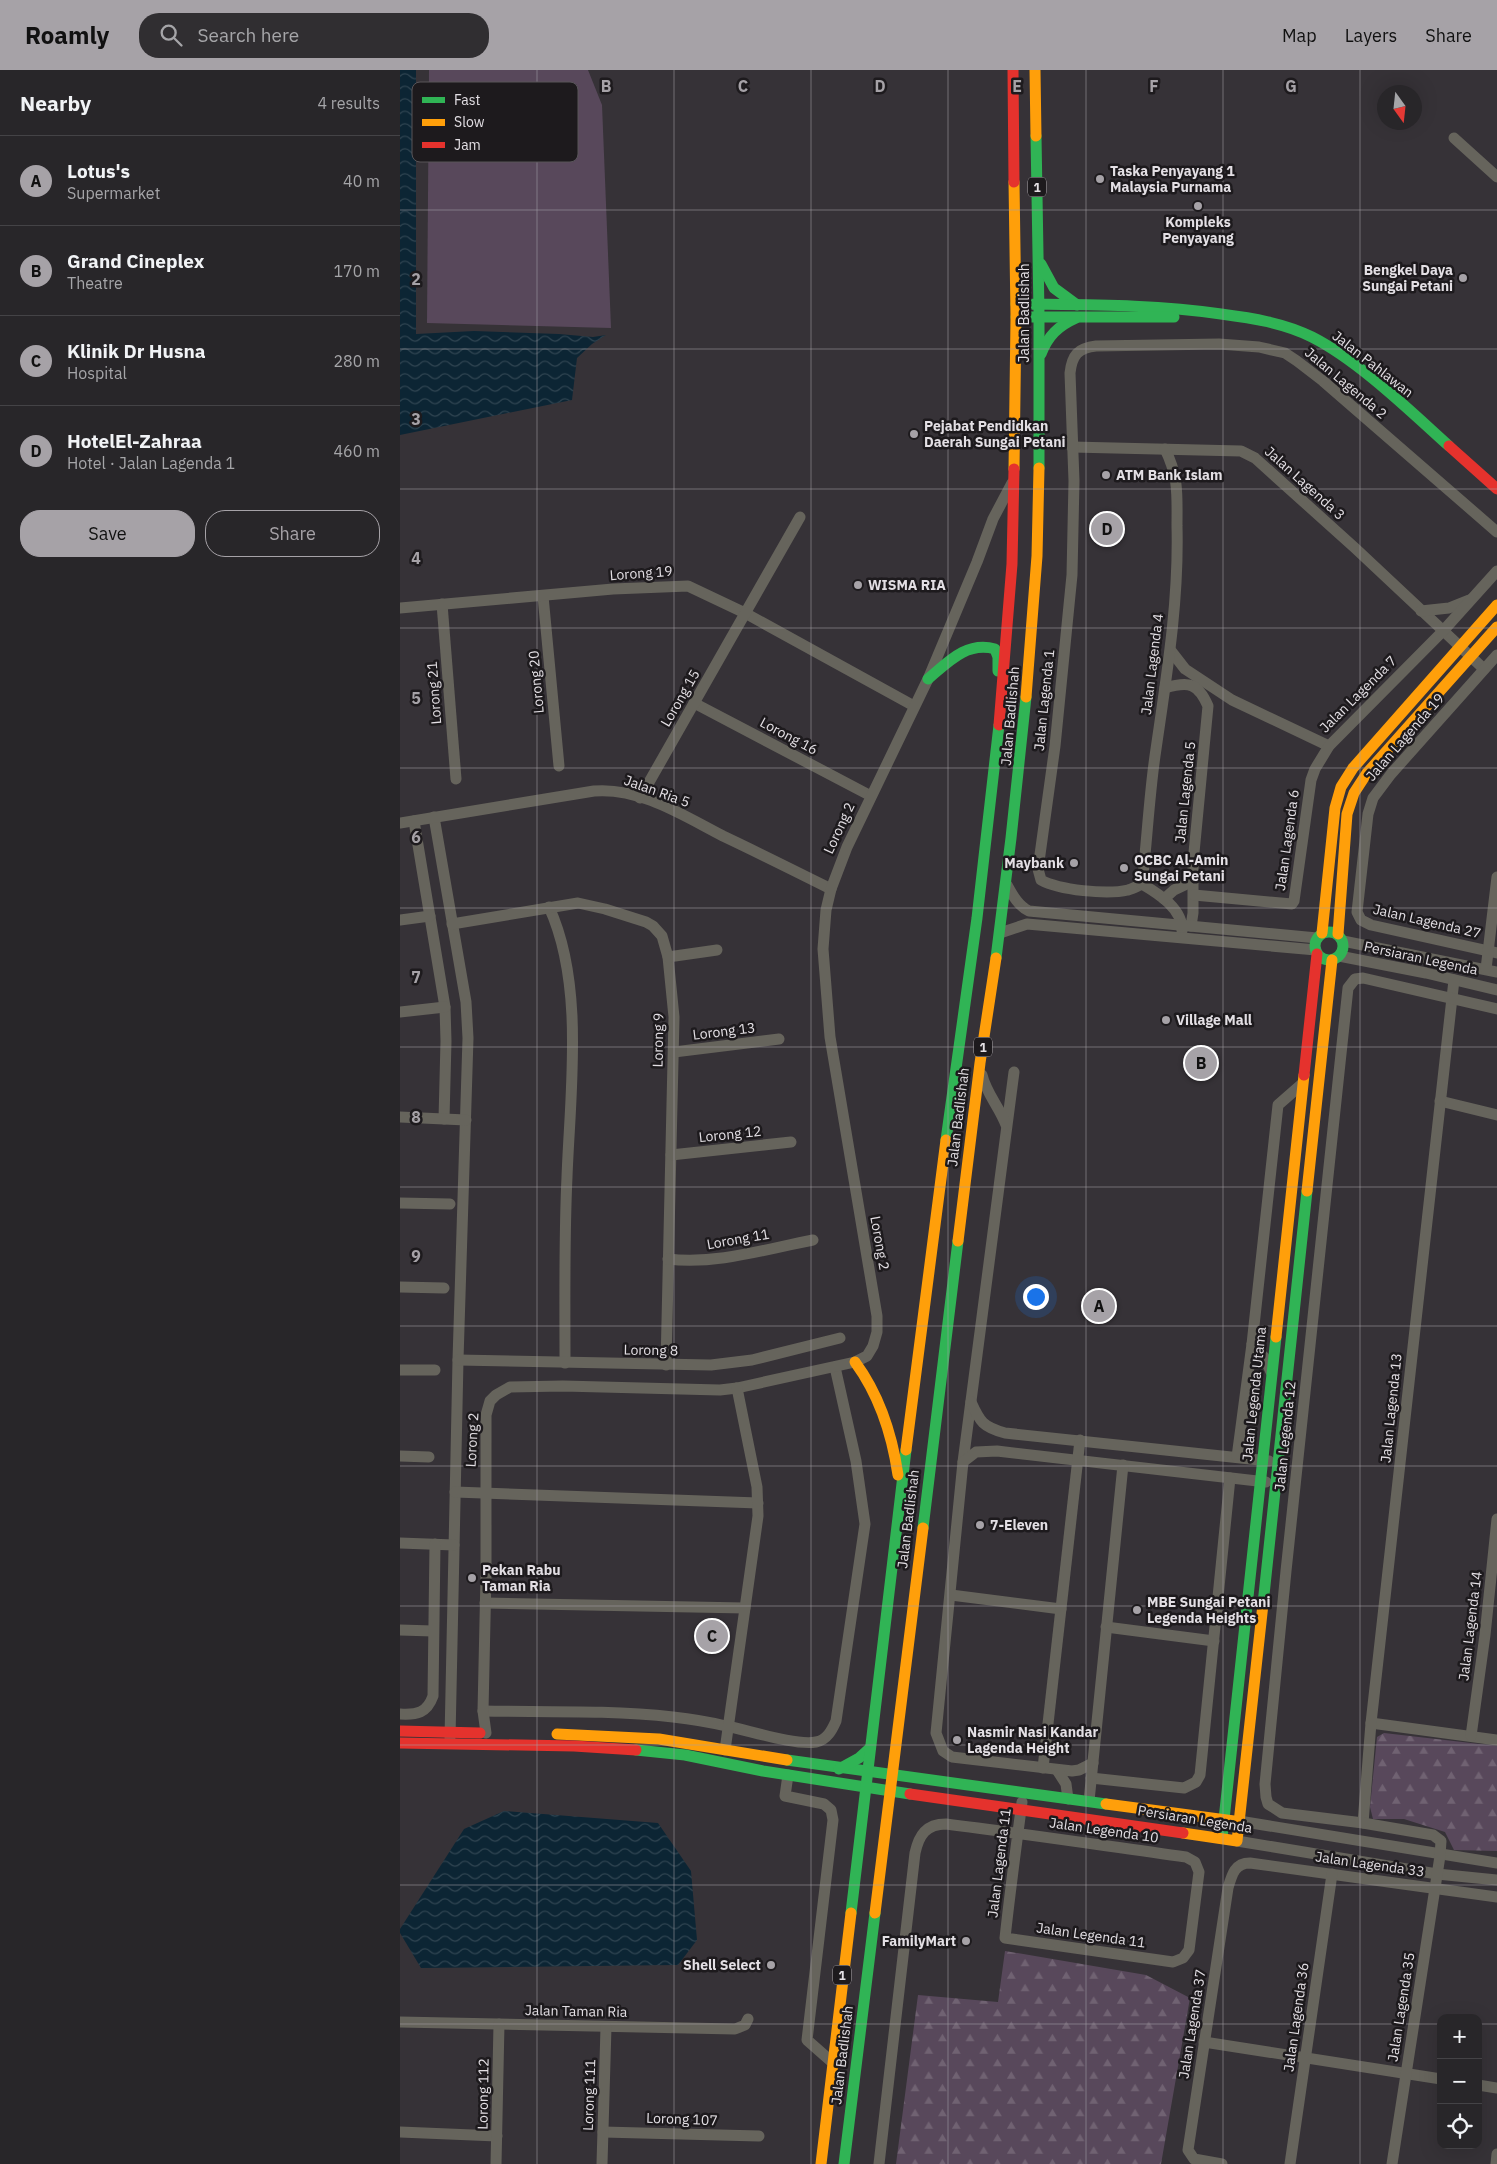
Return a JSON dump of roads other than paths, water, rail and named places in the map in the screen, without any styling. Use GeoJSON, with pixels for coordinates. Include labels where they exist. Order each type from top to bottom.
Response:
{"type":"FeatureCollection","features":[{"type":"Feature","properties":{"kind":"street","name":"Jalan Badlishah"},"geometry":{"type":"LineString","coordinates":[[821,2164],[900,1499],[977,918],[1000,712],[1011,572],[1013,481],[1016,304],[1013,70]]}},
{"type":"Feature","properties":{"kind":"street","name":"Jalan Badlishah"},"geometry":{"type":"LineString","coordinates":[[844,2164],[980,1063],[1007,885],[1022,758],[1036,582],[1040,317],[1035,70]]}},
{"type":"Feature","properties":{"kind":"street"},"geometry":{"type":"LineString","coordinates":[[1454,138],[1497,177]]}},
{"type":"Feature","properties":{"kind":"street"},"geometry":{"type":"LineString","coordinates":[[1038,258],[1048,282],[1056,291],[1077,304]]}},
{"type":"Feature","properties":{"kind":"street","name":"Jalan Pahlawan"},"geometry":{"type":"LineString","coordinates":[[1016,304],[1179,308],[1254,318],[1286,326],[1327,345],[1402,404],[1497,488]]}},
{"type":"Feature","properties":{"kind":"street","name":"Jalan Pahlawan"},"geometry":{"type":"LineString","coordinates":[[1016,317],[1141,318],[1179,317],[1206,313]]}},
{"type":"Feature","properties":{"kind":"street"},"geometry":{"type":"LineString","coordinates":[[1039,358],[1049,336],[1059,326],[1076,318]]}},
{"type":"Feature","properties":{"kind":"street","name":"Jalan Lagenda 2"},"geometry":{"type":"LineString","coordinates":[[1080,349],[1096,346],[1219,344],[1259,347],[1285,353],[1323,381],[1497,532]]}},
{"type":"Feature","properties":{"kind":"street","name":"Jalan Lagenda 1"},"geometry":{"type":"LineString","coordinates":[[1080,349],[1074,354],[1071,361],[1074,481],[1072,575],[1055,746],[1038,869],[1041,880],[1050,885],[1110,892],[1129,890],[1142,884]]}},
{"type":"Feature","properties":{"kind":"street","name":"Jalan Lagenda 3"},"geometry":{"type":"LineString","coordinates":[[1072,447],[1240,451],[1255,458],[1356,548],[1484,670]]}},
{"type":"Feature","properties":{"kind":"street","name":"Jalan Lagenda 4"},"geometry":{"type":"LineString","coordinates":[[1142,884],[1154,758],[1170,651],[1178,563],[1177,491],[1174,467],[1165,449]]}},
{"type":"Feature","properties":{"kind":"street","name":"Lorong 2"},"geometry":{"type":"LineString","coordinates":[[486,1733],[482,1711],[485,1603],[486,1415],[490,1401],[502,1390],[510,1387],[563,1386],[720,1390],[737,1388],[855,1362],[867,1356],[873,1346],[877,1332],[868,1255],[842,1116],[828,1018],[824,949],[826,910],[831,888],[847,847],[928,679],[993,519],[1013,481]]}},
{"type":"Feature","properties":{"kind":"street","name":"Lorong 15"},"geometry":{"type":"LineString","coordinates":[[640,798],[800,517]]}},
{"type":"Feature","properties":{"kind":"street"},"geometry":{"type":"LineString","coordinates":[[1443,631],[1497,571]]}},
{"type":"Feature","properties":{"kind":"street","name":"Lorong 19"},"geometry":{"type":"LineString","coordinates":[[400,608],[682,585],[694,588],[745,613],[914,706]]}},
{"type":"Feature","properties":{"kind":"street","name":"Lorong 20"},"geometry":{"type":"LineString","coordinates":[[543,596],[559,766]]}},
{"type":"Feature","properties":{"kind":"street"},"geometry":{"type":"LineString","coordinates":[[1421,611],[1449,608],[1472,598]]}},
{"type":"Feature","properties":{"kind":"street","name":"Lorong 21"},"geometry":{"type":"LineString","coordinates":[[442,604],[456,779]]}},
{"type":"Feature","properties":{"kind":"street"},"geometry":{"type":"LineString","coordinates":[[1316,952],[1320,935],[1338,792],[1341,784],[1352,768],[1497,605]]}},
{"type":"Feature","properties":{"kind":"street"},"geometry":{"type":"LineString","coordinates":[[1237,1841],[1335,958],[1343,949],[1340,937],[1348,814],[1354,793],[1367,773],[1497,628]]}},
{"type":"Feature","properties":{"kind":"street","name":"Jalan Lagenda 7"},"geometry":{"type":"LineString","coordinates":[[1170,651],[1185,669],[1232,700],[1329,746],[1443,631]]}},
{"type":"Feature","properties":{"kind":"street"},"geometry":{"type":"LineString","coordinates":[[928,679],[960,652],[981,645],[994,649],[998,657],[1000,712]]}},
{"type":"Feature","properties":{"kind":"street","name":"Jalan Lagenda 19"},"geometry":{"type":"LineString","coordinates":[[1357,912],[1368,814],[1373,798],[1391,774],[1497,655]]}},
{"type":"Feature","properties":{"kind":"street"},"geometry":{"type":"LineString","coordinates":[[1165,688],[1180,684],[1190,684],[1199,689],[1208,706],[1232,700]]}},
{"type":"Feature","properties":{"kind":"street","name":"Lorong 16"},"geometry":{"type":"LineString","coordinates":[[694,703],[871,796]]}},
{"type":"Feature","properties":{"kind":"street","name":"Jalan Lagenda 5"},"geometry":{"type":"LineString","coordinates":[[1187,926],[1194,895],[1193,863],[1208,706]]}},
{"type":"Feature","properties":{"kind":"street","name":"Jalan Lagenda 6"},"geometry":{"type":"LineString","coordinates":[[1194,895],[1292,904],[1294,901],[1311,780],[1314,769],[1329,746]]}},
{"type":"Feature","properties":{"kind":"street","name":"Jalan Ria 5"},"geometry":{"type":"LineString","coordinates":[[400,823],[594,791],[616,791],[672,810],[831,888]]}},
{"type":"Feature","properties":{"kind":"street"},"geometry":{"type":"LineString","coordinates":[[434,817],[467,1017],[450,1738]]}},
{"type":"Feature","properties":{"kind":"street"},"geometry":{"type":"LineString","coordinates":[[414,820],[445,1007],[444,1119]]}},
{"type":"Feature","properties":{"kind":"street"},"geometry":{"type":"LineString","coordinates":[[1492,971],[1497,877]]}},
{"type":"Feature","properties":{"kind":"street"},"geometry":{"type":"LineString","coordinates":[[1164,899],[1174,890],[1193,880]]}},
{"type":"Feature","properties":{"kind":"street"},"geometry":{"type":"LineString","coordinates":[[1142,884],[1164,899],[1187,926]]}},
{"type":"Feature","properties":{"kind":"street"},"geometry":{"type":"LineString","coordinates":[[1007,885],[1012,895],[1028,911],[1187,926],[1320,935],[1330,931],[1340,937]]}},
{"type":"Feature","properties":{"kind":"street","name":"Lorong 9"},"geometry":{"type":"LineString","coordinates":[[452,924],[549,907],[578,904],[605,909],[646,922],[658,930],[665,944],[674,1003],[666,1365]]}},
{"type":"Feature","properties":{"kind":"street"},"geometry":{"type":"LineString","coordinates":[[549,907],[559,933],[564,955],[572,1021],[566,1180],[565,1363]]}},
{"type":"Feature","properties":{"kind":"street","name":"Jalan Lagenda 27"},"geometry":{"type":"LineString","coordinates":[[1357,912],[1361,920],[1371,924],[1493,952]]}},
{"type":"Feature","properties":{"kind":"street"},"geometry":{"type":"LineString","coordinates":[[400,920],[430,916]]}},
{"type":"Feature","properties":{"kind":"street"},"geometry":{"type":"LineString","coordinates":[[1000,933],[1027,924],[1316,952],[1324,959],[1335,958]]}},
{"type":"Feature","properties":{"kind":"street"},"geometry":{"type":"LineString","coordinates":[[1181,938],[1187,926]]}},
{"type":"Feature","properties":{"kind":"street","name":"Persiaran Legenda"},"geometry":{"type":"LineString","coordinates":[[1340,937],[1492,971]]}},
{"type":"Feature","properties":{"kind":"street"},"geometry":{"type":"LineString","coordinates":[[668,957],[717,950]]}},
{"type":"Feature","properties":{"kind":"street","name":"Jalan Legenda Utama"},"geometry":{"type":"LineString","coordinates":[[1222,1838],[1316,952]]}},
{"type":"Feature","properties":{"kind":"street","name":"Persiaran Legenda"},"geometry":{"type":"LineString","coordinates":[[1335,958],[1426,973],[1497,990]]}},
{"type":"Feature","properties":{"kind":"street","name":"Jalan Legenda 12"},"geometry":{"type":"LineString","coordinates":[[1440,1856],[1441,1841],[1433,1835],[1363,1823],[1282,1813],[1272,1808],[1266,1797],[1286,1571],[1348,988],[1355,979],[1363,978],[1451,998]]}},
{"type":"Feature","properties":{"kind":"street","name":"Jalan Lagenda 13"},"geometry":{"type":"LineString","coordinates":[[1363,1823],[1371,1723],[1454,980]]}},
{"type":"Feature","properties":{"kind":"street"},"geometry":{"type":"LineString","coordinates":[[1451,998],[1497,1009]]}},
{"type":"Feature","properties":{"kind":"street"},"geometry":{"type":"LineString","coordinates":[[400,1012],[445,1007]]}},
{"type":"Feature","properties":{"kind":"street","name":"Lorong 13"},"geometry":{"type":"LineString","coordinates":[[674,1052],[778,1039]]}},
{"type":"Feature","properties":{"kind":"street"},"geometry":{"type":"LineString","coordinates":[[980,1063],[986,1087],[1002,1114],[1007,1128]]}},
{"type":"Feature","properties":{"kind":"street"},"geometry":{"type":"LineString","coordinates":[[1014,1072],[963,1462],[936,1733],[943,1751],[952,1757],[1057,1770],[1079,1770],[1093,1763]]}},
{"type":"Feature","properties":{"kind":"street"},"geometry":{"type":"LineString","coordinates":[[1237,1457],[1252,1344],[1278,1105],[1302,1084]]}},
{"type":"Feature","properties":{"kind":"street"},"geometry":{"type":"LineString","coordinates":[[1440,1101],[1497,1115]]}},
{"type":"Feature","properties":{"kind":"street"},"geometry":{"type":"LineString","coordinates":[[400,1117],[466,1120]]}},
{"type":"Feature","properties":{"kind":"street","name":"Lorong 12"},"geometry":{"type":"LineString","coordinates":[[671,1155],[792,1142]]}},
{"type":"Feature","properties":{"kind":"street"},"geometry":{"type":"LineString","coordinates":[[400,1203],[450,1204]]}},
{"type":"Feature","properties":{"kind":"street","name":"Lorong 11"},"geometry":{"type":"LineString","coordinates":[[668,1260],[697,1261],[723,1258],[813,1240]]}},
{"type":"Feature","properties":{"kind":"street"},"geometry":{"type":"LineString","coordinates":[[400,1287],[444,1288]]}},
{"type":"Feature","properties":{"kind":"street","name":"Lorong 8"},"geometry":{"type":"LineString","coordinates":[[458,1360],[711,1365],[731,1363],[800,1349],[840,1338]]}},
{"type":"Feature","properties":{"kind":"street"},"geometry":{"type":"LineString","coordinates":[[1252,1344],[1264,1357],[1272,1374]]}},
{"type":"Feature","properties":{"kind":"street"},"geometry":{"type":"LineString","coordinates":[[855,1362],[874,1390],[884,1414],[896,1463],[900,1499]]}},
{"type":"Feature","properties":{"kind":"street"},"geometry":{"type":"LineString","coordinates":[[482,1711],[608,1712],[672,1717],[728,1726],[776,1737],[816,1742],[826,1737],[836,1721],[865,1524],[856,1461],[835,1366]]}},
{"type":"Feature","properties":{"kind":"street"},"geometry":{"type":"LineString","coordinates":[[400,1370],[435,1370]]}},
{"type":"Feature","properties":{"kind":"street"},"geometry":{"type":"LineString","coordinates":[[725,1750],[756,1533],[758,1503],[737,1388]]}},
{"type":"Feature","properties":{"kind":"street"},"geometry":{"type":"LineString","coordinates":[[971,1402],[982,1423],[991,1429],[1005,1433],[1278,1462]]}},
{"type":"Feature","properties":{"kind":"street"},"geometry":{"type":"LineString","coordinates":[[1043,1768],[1080,1440]]}},
{"type":"Feature","properties":{"kind":"street"},"geometry":{"type":"LineString","coordinates":[[963,1462],[970,1455],[982,1450],[1276,1483]]}},
{"type":"Feature","properties":{"kind":"street"},"geometry":{"type":"LineString","coordinates":[[400,1456],[429,1457]]}},
{"type":"Feature","properties":{"kind":"street"},"geometry":{"type":"LineString","coordinates":[[1089,1801],[1123,1465]]}},
{"type":"Feature","properties":{"kind":"street"},"geometry":{"type":"LineString","coordinates":[[1091,1778],[1184,1788],[1196,1782],[1201,1770],[1230,1478]]}},
{"type":"Feature","properties":{"kind":"street"},"geometry":{"type":"LineString","coordinates":[[455,1492],[758,1503]]}},
{"type":"Feature","properties":{"kind":"street","name":"Jalan Lagenda 14"},"geometry":{"type":"LineString","coordinates":[[1471,1736],[1485,1635],[1497,1518]]}},
{"type":"Feature","properties":{"kind":"street"},"geometry":{"type":"LineString","coordinates":[[400,1543],[454,1545]]}},
{"type":"Feature","properties":{"kind":"street"},"geometry":{"type":"LineString","coordinates":[[400,1714],[421,1712],[430,1706],[433,1696],[435,1544]]}},
{"type":"Feature","properties":{"kind":"street"},"geometry":{"type":"LineString","coordinates":[[1251,1568],[1286,1571]]}},
{"type":"Feature","properties":{"kind":"street"},"geometry":{"type":"LineString","coordinates":[[951,1595],[1061,1609]]}},
{"type":"Feature","properties":{"kind":"street"},"geometry":{"type":"LineString","coordinates":[[485,1603],[745,1608]]}},
{"type":"Feature","properties":{"kind":"street"},"geometry":{"type":"LineString","coordinates":[[1106,1627],[1214,1641]]}},
{"type":"Feature","properties":{"kind":"street"},"geometry":{"type":"LineString","coordinates":[[400,1630],[433,1631]]}},
{"type":"Feature","properties":{"kind":"street"},"geometry":{"type":"LineString","coordinates":[[1485,1635],[1497,1636]]}},
{"type":"Feature","properties":{"kind":"street"},"geometry":{"type":"LineString","coordinates":[[1371,1723],[1497,1740]]}},
{"type":"Feature","properties":{"kind":"street"},"geometry":{"type":"LineString","coordinates":[[400,1731],[450,1738]]}},
{"type":"Feature","properties":{"kind":"street","name":"Persiaran Legenda"},"geometry":{"type":"LineString","coordinates":[[450,1738],[486,1733],[634,1736],[685,1742],[839,1769],[1239,1821],[1440,1856],[1497,1863]]}},
{"type":"Feature","properties":{"kind":"street"},"geometry":{"type":"LineString","coordinates":[[400,1742],[450,1738]]}},
{"type":"Feature","properties":{"kind":"street","name":"Persiaran Legenda"},"geometry":{"type":"LineString","coordinates":[[450,1738],[632,1748],[685,1754],[788,1775],[865,1787],[1222,1838],[1437,1874],[1497,1880]]}},
{"type":"Feature","properties":{"kind":"street"},"geometry":{"type":"LineString","coordinates":[[839,1769],[858,1758],[870,1748]]}},
{"type":"Feature","properties":{"kind":"street"},"geometry":{"type":"LineString","coordinates":[[1057,1770],[1066,1784],[1068,1799]]}},
{"type":"Feature","properties":{"kind":"street"},"geometry":{"type":"LineString","coordinates":[[788,1775],[785,1796],[824,1804],[831,1810],[833,1820],[807,2040],[832,2062]]}},
{"type":"Feature","properties":{"kind":"street","name":"Jalan Lagenda 11"},"geometry":{"type":"LineString","coordinates":[[1005,1938],[1023,1793]]}},
{"type":"Feature","properties":{"kind":"street","name":"Jalan Legenda 10"},"geometry":{"type":"LineString","coordinates":[[880,2164],[912,1880],[918,1843],[925,1829],[931,1826],[946,1824],[1186,1857],[1198,1866],[1196,1900],[1189,1950],[1183,1958],[1173,1962]]}},
{"type":"Feature","properties":{"kind":"street","name":"Jalan Lagenda 35"},"geometry":{"type":"LineString","coordinates":[[1392,2164],[1440,1856]]}},
{"type":"Feature","properties":{"kind":"street","name":"Jalan Lagenda 33"},"geometry":{"type":"LineString","coordinates":[[1239,1865],[1250,1863],[1497,1897]]}},
{"type":"Feature","properties":{"kind":"street","name":"Jalan Lagenda 37"},"geometry":{"type":"LineString","coordinates":[[1222,2164],[1194,2159],[1188,2150],[1228,1888],[1232,1874],[1239,1865]]}},
{"type":"Feature","properties":{"kind":"street","name":"Jalan Lagenda 36"},"geometry":{"type":"LineString","coordinates":[[1290,2164],[1332,1874]]}},
{"type":"Feature","properties":{"kind":"street","name":"Jalan Legenda 11"},"geometry":{"type":"LineString","coordinates":[[1005,1938],[1173,1962]]}},
{"type":"Feature","properties":{"kind":"street","name":"Jalan Taman Ria"},"geometry":{"type":"LineString","coordinates":[[400,2022],[735,2028],[745,2025],[748,2019]]}},
{"type":"Feature","properties":{"kind":"street","name":"Lorong 112"},"geometry":{"type":"LineString","coordinates":[[496,2164],[499,2024]]}},
{"type":"Feature","properties":{"kind":"street","name":"Lorong 111"},"geometry":{"type":"LineString","coordinates":[[602,2164],[606,2027]]}},
{"type":"Feature","properties":{"kind":"street"},"geometry":{"type":"LineString","coordinates":[[1204,2042],[1437,2078]]}},
{"type":"Feature","properties":{"kind":"street"},"geometry":{"type":"LineString","coordinates":[[1482,2086],[1497,2088]]}},
{"type":"Feature","properties":{"kind":"street"},"geometry":{"type":"LineString","coordinates":[[400,2132],[496,2136]]}},
{"type":"Feature","properties":{"kind":"street","name":"Lorong 107"},"geometry":{"type":"LineString","coordinates":[[603,2132],[759,2136]]}},
{"type":"Feature","properties":{"kind":"street"},"geometry":{"type":"LineString","coordinates":[[1496,2164],[1497,2154]]}},
{"type":"Feature","properties":{"kind":"water"},"geometry":{"type":"Polygon","coordinates":[[[400,70],[416,70],[416,82],[412,82],[412,162],[416,162],[416,334],[474,331],[593,337],[606,335],[592,344],[577,358],[572,400],[400,435],[400,70]]]}},
{"type":"Feature","properties":{"kind":"water"},"geometry":{"type":"Polygon","coordinates":[[[504,1811],[658,1823],[691,1871],[697,1940],[678,1965],[421,1968],[400,1933],[400,1929],[464,1829],[504,1811]]]}},
{"type":"Feature","properties":{"kind":"place","name":"Taska Penyayang 1 Malaysia Purnama"},"geometry":{"type":"Point","coordinates":[1100,179]}},
{"type":"Feature","properties":{"kind":"place","name":"Kompleks Penyayang"},"geometry":{"type":"Point","coordinates":[1198,206]}},
{"type":"Feature","properties":{"kind":"place","name":"Bengkel Daya Sungai Petani"},"geometry":{"type":"Point","coordinates":[1463,278]}},
{"type":"Feature","properties":{"kind":"place","name":"Pejabat Pendidkan Daerah Sungai Petani"},"geometry":{"type":"Point","coordinates":[914,434]}},
{"type":"Feature","properties":{"kind":"place","name":"ATM Bank Islam"},"geometry":{"type":"Point","coordinates":[1106,475]}},
{"type":"Feature","properties":{"kind":"place","name":"HotelEl-Zahraa"},"geometry":{"type":"Point","coordinates":[1107,529]}},
{"type":"Feature","properties":{"kind":"place","name":"WISMA RIA"},"geometry":{"type":"Point","coordinates":[858,585]}},
{"type":"Feature","properties":{"kind":"place","name":"Maybank"},"geometry":{"type":"Point","coordinates":[1074,863]}},
{"type":"Feature","properties":{"kind":"place","name":"OCBC Al-Amin Sungai Petani"},"geometry":{"type":"Point","coordinates":[1124,868]}},
{"type":"Feature","properties":{"kind":"place","name":"Village Mall"},"geometry":{"type":"Point","coordinates":[1166,1020]}},
{"type":"Feature","properties":{"kind":"place","name":"Grand Cineplex"},"geometry":{"type":"Point","coordinates":[1201,1063]}},
{"type":"Feature","properties":{"kind":"place","name":"Lotus's"},"geometry":{"type":"Point","coordinates":[1099,1306]}},
{"type":"Feature","properties":{"kind":"place","name":"7-Eleven"},"geometry":{"type":"Point","coordinates":[980,1525]}},
{"type":"Feature","properties":{"kind":"place","name":"Pekan Rabu Taman Ria"},"geometry":{"type":"Point","coordinates":[472,1578]}},
{"type":"Feature","properties":{"kind":"place","name":"MBE Sungai Petani Legenda Heights"},"geometry":{"type":"Point","coordinates":[1137,1610]}},
{"type":"Feature","properties":{"kind":"place","name":"Klinik Dr Husna"},"geometry":{"type":"Point","coordinates":[712,1636]}},
{"type":"Feature","properties":{"kind":"place","name":"Nasmir Nasi Kandar Lagenda Height"},"geometry":{"type":"Point","coordinates":[957,1740]}},
{"type":"Feature","properties":{"kind":"place","name":"FamilyMart"},"geometry":{"type":"Point","coordinates":[966,1941]}},
{"type":"Feature","properties":{"kind":"place","name":"Shell Select"},"geometry":{"type":"Point","coordinates":[771,1965]}}]}
